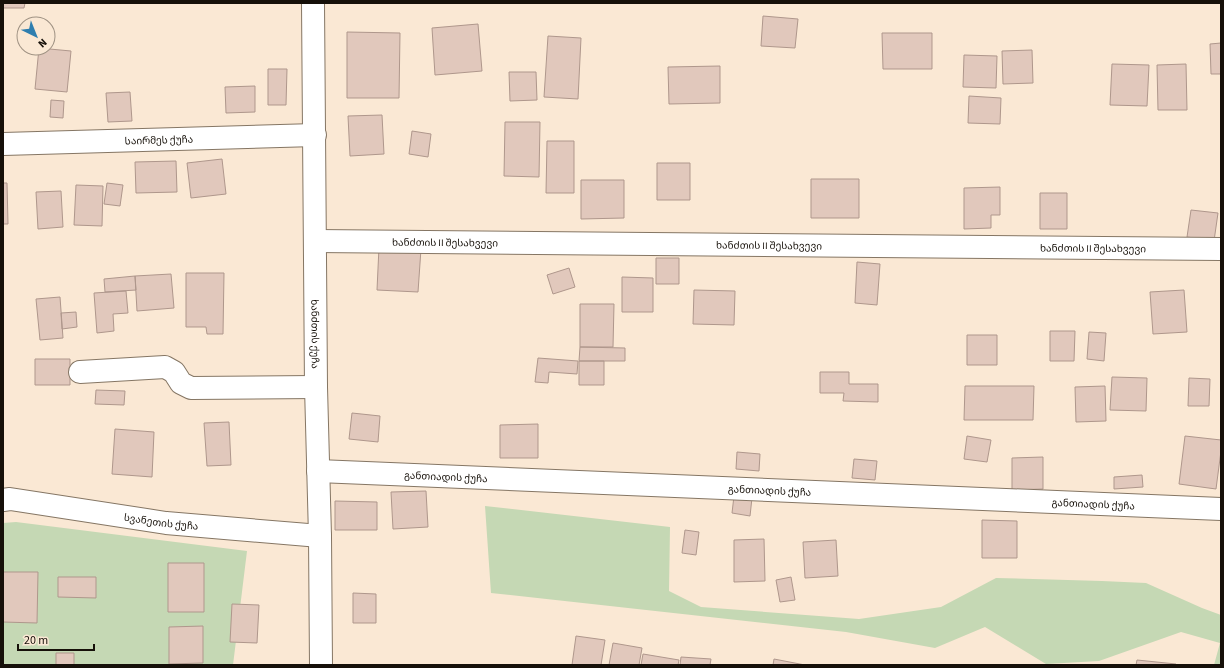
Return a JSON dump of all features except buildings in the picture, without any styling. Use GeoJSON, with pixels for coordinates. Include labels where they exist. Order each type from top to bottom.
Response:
{"type":"FeatureCollection","features":[{"type":"Feature","properties":{"kind":"street","name":"ხანძთის ქუჩა"},"geometry":{"type":"LineString","coordinates":[[313,3],[316,387],[320,536],[321,665]]}},
{"type":"Feature","properties":{"kind":"street","name":"საირმეს ქუჩა"},"geometry":{"type":"LineString","coordinates":[[3,144],[315,135]]}},
{"type":"Feature","properties":{"kind":"street","name":"ხანძთის II შესახვევი"},"geometry":{"type":"LineString","coordinates":[[316,241],[1221,249]]}},
{"type":"Feature","properties":{"kind":"street"},"geometry":{"type":"LineString","coordinates":[[80,372],[165,368],[174,372],[181,383],[191,388],[316,387]]}},
{"type":"Feature","properties":{"kind":"street","name":"განთიადის ქუჩა"},"geometry":{"type":"LineString","coordinates":[[318,471],[1221,509]]}},
{"type":"Feature","properties":{"kind":"street","name":"სვანეთის ქუჩა"},"geometry":{"type":"LineString","coordinates":[[3,500],[166,523],[320,536]]}},
{"type":"Feature","properties":{"kind":"green space"},"geometry":{"type":"Polygon","coordinates":[[[485,506],[670,527],[669,591],[701,607],[859,619],[941,607],[996,578],[1146,583],[1221,615],[1221,665],[1214,665],[1220,643],[1181,632],[1099,661],[1046,664],[985,627],[935,648],[846,632],[491,593],[485,506]]]}},
{"type":"Feature","properties":{"kind":"green space"},"geometry":{"type":"Polygon","coordinates":[[[16,522],[247,551],[233,665],[3,665],[3,523],[16,522]]]}}]}
